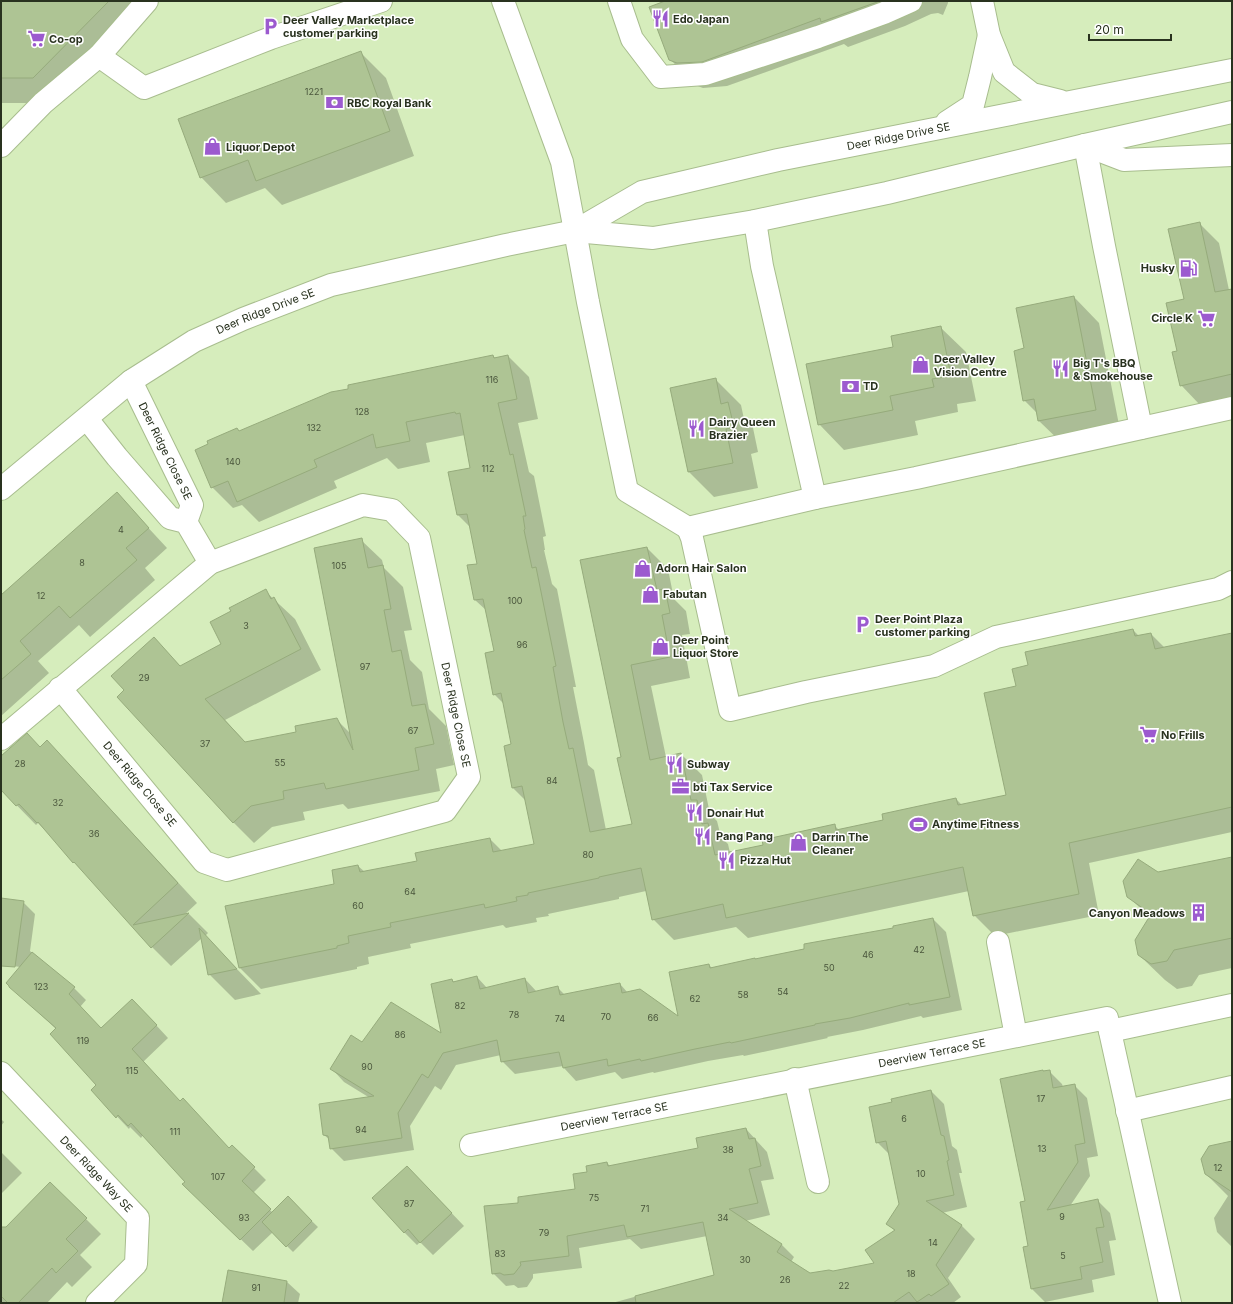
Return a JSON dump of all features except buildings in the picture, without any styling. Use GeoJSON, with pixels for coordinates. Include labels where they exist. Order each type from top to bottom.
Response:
{"type":"FeatureCollection","features":[{"type":"Feature","properties":{"kind":"street"},"geometry":{"type":"LineString","coordinates":[[1,146],[43,104],[99,56],[147,1]]}},
{"type":"Feature","properties":{"kind":"street"},"geometry":{"type":"LineString","coordinates":[[99,56],[144,88],[271,38],[380,1]]}},
{"type":"Feature","properties":{"kind":"street"},"geometry":{"type":"LineString","coordinates":[[503,1],[562,162],[588,302],[627,491],[688,528],[692,538],[730,710],[806,692],[934,666],[996,637],[1218,589],[1232,582]]}},
{"type":"Feature","properties":{"kind":"street"},"geometry":{"type":"LineString","coordinates":[[619,1],[632,39],[661,77],[705,74],[818,37],[884,13],[911,1]]}},
{"type":"Feature","properties":{"kind":"street"},"geometry":{"type":"LineString","coordinates":[[982,1],[989,35],[1004,72],[1032,94],[1065,102]]}},
{"type":"Feature","properties":{"kind":"street"},"geometry":{"type":"LineString","coordinates":[[938,128],[972,105],[989,35]]}},
{"type":"Feature","properties":{"kind":"street","name":"Deer Ridge Drive SE"},"geometry":{"type":"LineString","coordinates":[[576,231],[642,192],[778,160],[1232,70]]}},
{"type":"Feature","properties":{"kind":"street","name":"Deer Ridge Drive SE"},"geometry":{"type":"LineString","coordinates":[[1,489],[131,381],[194,341],[242,319],[331,285],[506,244],[576,231],[653,238],[755,221],[887,193],[1086,145],[1232,112]]}},
{"type":"Feature","properties":{"kind":"street"},"geometry":{"type":"LineString","coordinates":[[1086,145],[1124,160],[1232,155]]}},
{"type":"Feature","properties":{"kind":"street"},"geometry":{"type":"LineString","coordinates":[[1086,145],[1104,246],[1141,428]]}},
{"type":"Feature","properties":{"kind":"street"},"geometry":{"type":"LineString","coordinates":[[755,221],[762,266],[815,498]]}},
{"type":"Feature","properties":{"kind":"street","name":"Deer Ridge Close SE"},"geometry":{"type":"LineString","coordinates":[[131,381],[192,504],[186,522]]}},
{"type":"Feature","properties":{"kind":"street"},"geometry":{"type":"LineString","coordinates":[[688,528],[815,498],[916,478],[1141,428],[1231,414]]}},
{"type":"Feature","properties":{"kind":"street"},"geometry":{"type":"LineString","coordinates":[[86,418],[117,457],[170,518],[186,522],[210,563]]}},
{"type":"Feature","properties":{"kind":"street","name":"Deer Ridge Close SE"},"geometry":{"type":"LineString","coordinates":[[1,738],[60,688],[210,563],[363,506],[392,510],[419,538],[469,777],[446,811],[227,870],[204,862],[60,688]]}},
{"type":"Feature","properties":{"kind":"street"},"geometry":{"type":"LineString","coordinates":[[998,942],[1016,1036]]}},
{"type":"Feature","properties":{"kind":"street"},"geometry":{"type":"LineString","coordinates":[[1110,1031],[1232,1005]]}},
{"type":"Feature","properties":{"kind":"street","name":"Deerview Terrace SE"},"geometry":{"type":"LineString","coordinates":[[471,1145],[795,1079],[1107,1018],[1170,1303]]}},
{"type":"Feature","properties":{"kind":"street","name":"Deer Ridge Way SE"},"geometry":{"type":"LineString","coordinates":[[1,1073],[138,1218],[136,1264],[97,1303]]}},
{"type":"Feature","properties":{"kind":"street"},"geometry":{"type":"LineString","coordinates":[[795,1079],[818,1182]]}},
{"type":"Feature","properties":{"kind":"street"},"geometry":{"type":"LineString","coordinates":[[1127,1111],[1232,1087]]}},
{"type":"Feature","properties":{"kind":"place","name":"Edo Japan"},"geometry":{"type":"Point","coordinates":[660,19]}},
{"type":"Feature","properties":{"kind":"place","name":"Deer Valley Marketplace customer parking"},"geometry":{"type":"Point","coordinates":[270,26]}},
{"type":"Feature","properties":{"kind":"place","name":"Co-op"},"geometry":{"type":"Point","coordinates":[36,39]}},
{"type":"Feature","properties":{"kind":"place","name":"RBC Royal Bank"},"geometry":{"type":"Point","coordinates":[334,103]}},
{"type":"Feature","properties":{"kind":"place","name":"Liquor Depot"},"geometry":{"type":"Point","coordinates":[213,147]}},
{"type":"Feature","properties":{"kind":"place","name":"Husky"},"geometry":{"type":"Point","coordinates":[1188,268]}},
{"type":"Feature","properties":{"kind":"place","name":"Circle K"},"geometry":{"type":"Point","coordinates":[1206,318]}},
{"type":"Feature","properties":{"kind":"place","name":"Deer Valley Vision Centre"},"geometry":{"type":"Point","coordinates":[921,365]}},
{"type":"Feature","properties":{"kind":"place","name":"Big T's BBQ & Smokehouse"},"geometry":{"type":"Point","coordinates":[1060,369]}},
{"type":"Feature","properties":{"kind":"place","name":"TD"},"geometry":{"type":"Point","coordinates":[850,386]}},
{"type":"Feature","properties":{"kind":"place","name":"Dairy Queen Brazier"},"geometry":{"type":"Point","coordinates":[696,428]}},
{"type":"Feature","properties":{"kind":"place","name":"Adorn Hair Salon"},"geometry":{"type":"Point","coordinates":[643,568]}},
{"type":"Feature","properties":{"kind":"place","name":"Fabutan"},"geometry":{"type":"Point","coordinates":[650,594]}},
{"type":"Feature","properties":{"kind":"place","name":"Deer Point Plaza customer parking"},"geometry":{"type":"Point","coordinates":[862,625]}},
{"type":"Feature","properties":{"kind":"place","name":"Deer Point Liquor Store"},"geometry":{"type":"Point","coordinates":[660,646]}},
{"type":"Feature","properties":{"kind":"place","name":"No Frills"},"geometry":{"type":"Point","coordinates":[1148,735]}},
{"type":"Feature","properties":{"kind":"place","name":"Subway"},"geometry":{"type":"Point","coordinates":[674,764]}},
{"type":"Feature","properties":{"kind":"place","name":"bti Tax Service"},"geometry":{"type":"Point","coordinates":[680,787]}},
{"type":"Feature","properties":{"kind":"place","name":"Donair Hut"},"geometry":{"type":"Point","coordinates":[694,813]}},
{"type":"Feature","properties":{"kind":"place","name":"Anytime Fitness"},"geometry":{"type":"Point","coordinates":[919,824]}},
{"type":"Feature","properties":{"kind":"place","name":"Pang Pang"},"geometry":{"type":"Point","coordinates":[703,836]}},
{"type":"Feature","properties":{"kind":"place","name":"Darrin The Cleaner"},"geometry":{"type":"Point","coordinates":[799,843]}},
{"type":"Feature","properties":{"kind":"place","name":"Pizza Hut"},"geometry":{"type":"Point","coordinates":[727,860]}},
{"type":"Feature","properties":{"kind":"place","name":"Canyon Meadows"},"geometry":{"type":"Point","coordinates":[1198,913]}}]}
